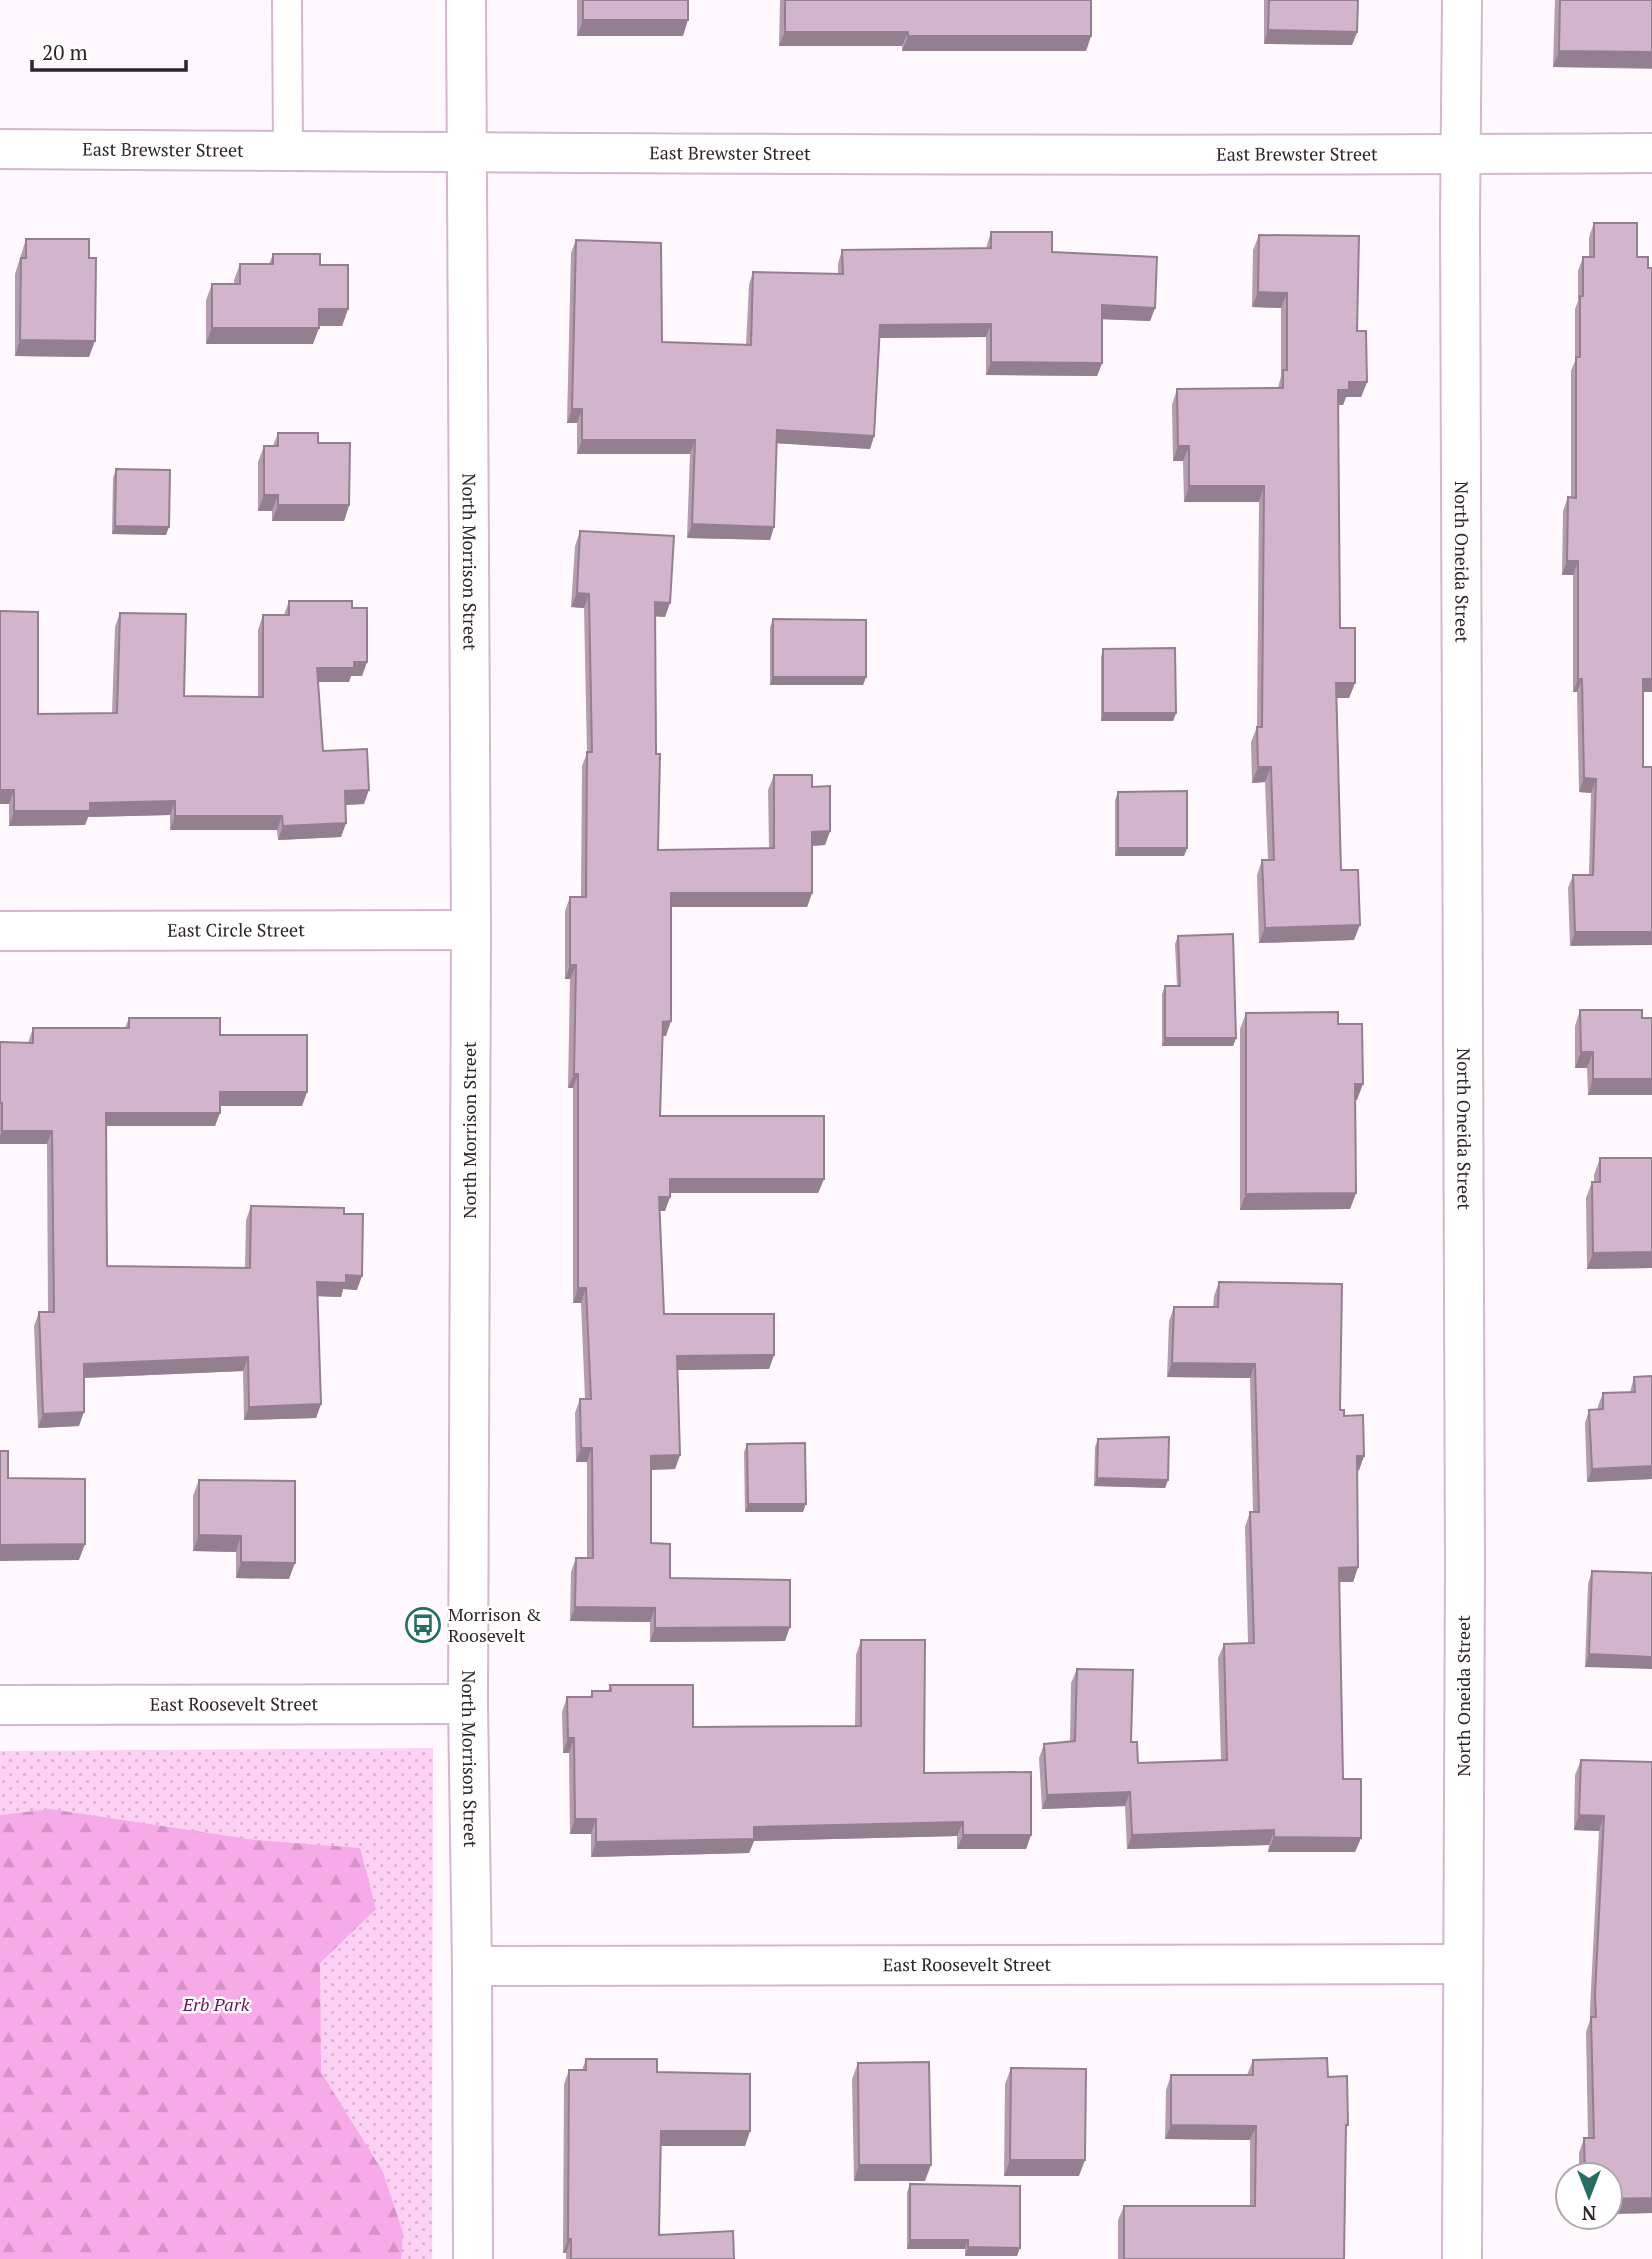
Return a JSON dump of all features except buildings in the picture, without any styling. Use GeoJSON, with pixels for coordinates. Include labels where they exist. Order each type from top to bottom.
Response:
{"type":"FeatureCollection","features":[{"type":"Feature","properties":{"kind":"street","name":"North Morrison Street"},"geometry":{"type":"LineString","coordinates":[[466,0],[471,930],[468,1704],[473,2259]]}},
{"type":"Feature","properties":{"kind":"street","name":"North Oneida Street"},"geometry":{"type":"LineString","coordinates":[[1462,0],[1460,155],[1465,1566],[1462,2259]]}},
{"type":"Feature","properties":{"kind":"street","name":"East Brewster Street"},"geometry":{"type":"LineString","coordinates":[[0,149],[1460,155],[1652,153]]}},
{"type":"Feature","properties":{"kind":"street","name":"East Circle Street"},"geometry":{"type":"LineString","coordinates":[[0,931],[471,930]]}},
{"type":"Feature","properties":{"kind":"street","name":"East Roosevelt Street"},"geometry":{"type":"LineString","coordinates":[[0,1706],[468,1704]]}},
{"type":"Feature","properties":{"kind":"street","name":"East Roosevelt Street"},"geometry":{"type":"LineString","coordinates":[[472,1966],[1462,1964]]}},
{"type":"Feature","properties":{"kind":"lane"},"geometry":{"type":"LineString","coordinates":[[287,0],[288,151]]}},
{"type":"Feature","properties":{"kind":"green space","name":"Erb Park"},"geometry":{"type":"Polygon","coordinates":[[[433,1748],[432,2259],[0,2259],[0,1751],[433,1748]]]}},
{"type":"Feature","properties":{"kind":"green space","name":"Erb Park"},"geometry":{"type":"Polygon","coordinates":[[[50,1809],[255,1840],[360,1848],[376,1909],[320,1963],[321,2072],[383,2172],[403,2233],[401,2259],[0,2259],[0,1815],[50,1809]]]}},
{"type":"Feature","properties":{"kind":"place","name":"Morrison & Roosevelt"},"geometry":{"type":"Point","coordinates":[423,1625]}}]}
